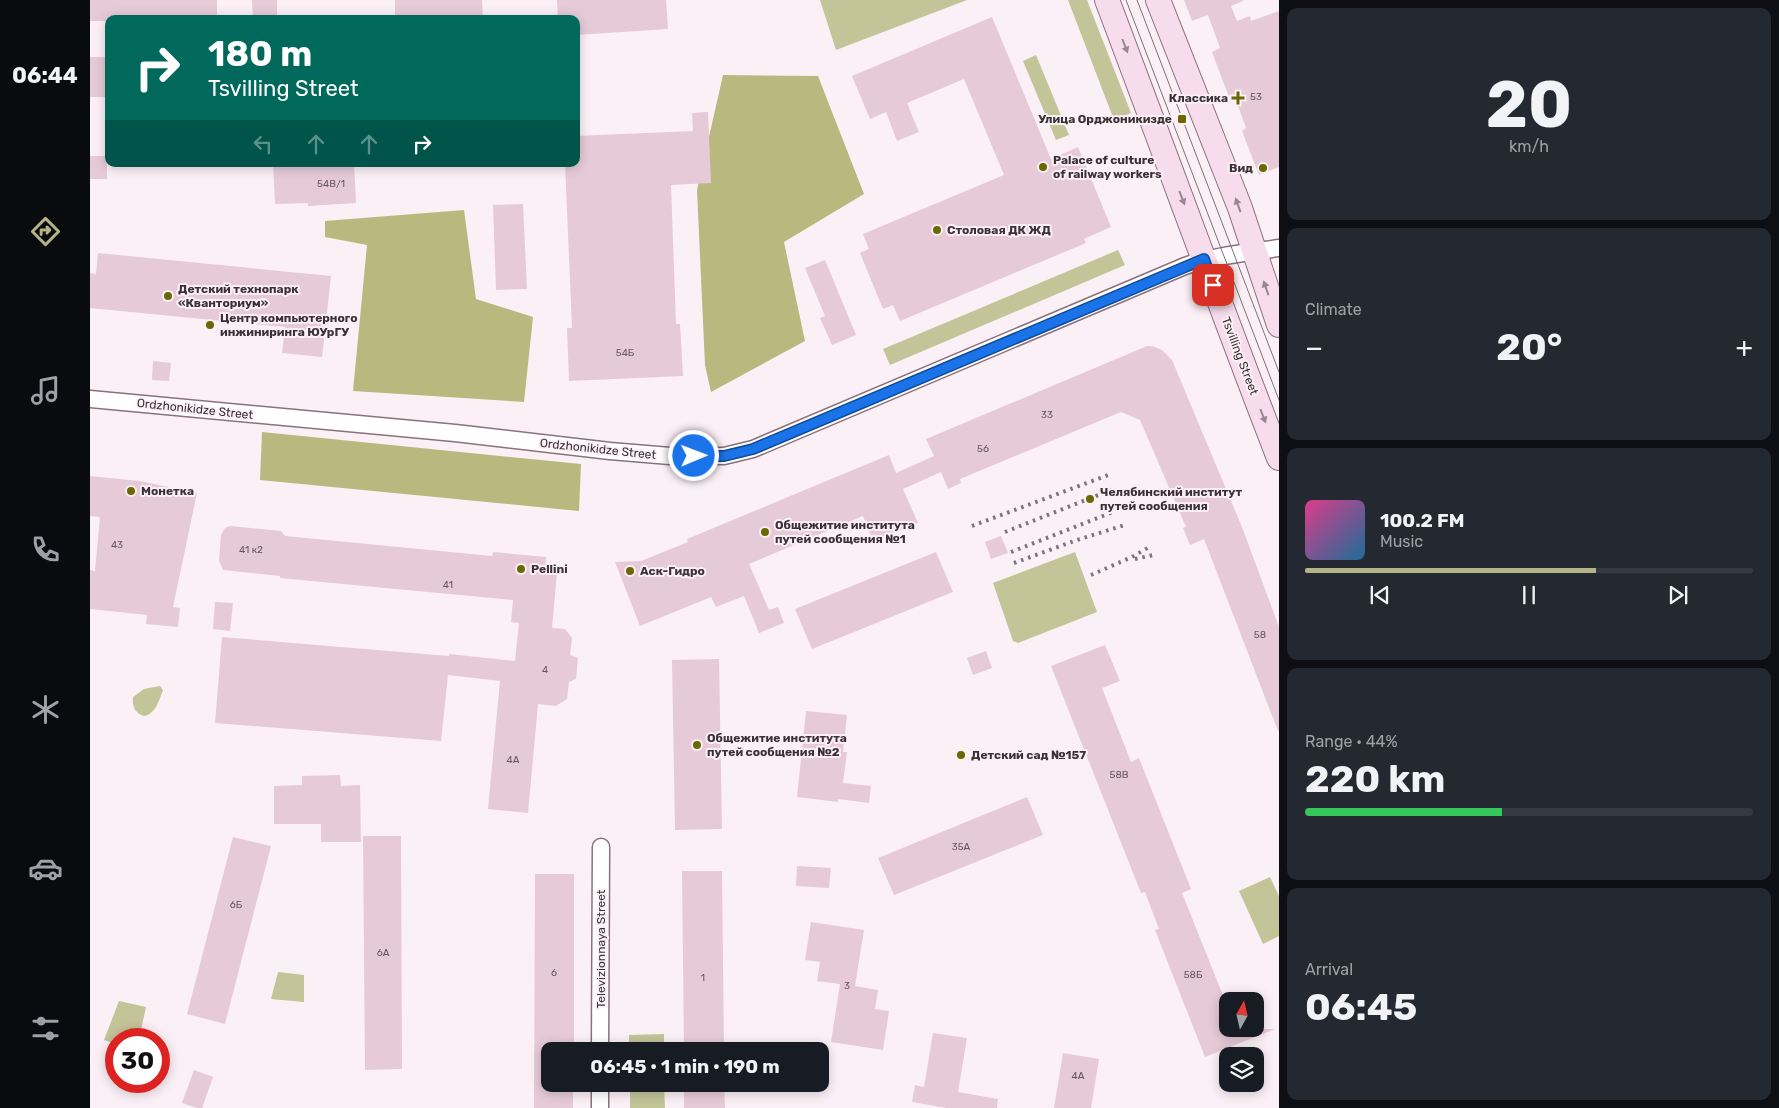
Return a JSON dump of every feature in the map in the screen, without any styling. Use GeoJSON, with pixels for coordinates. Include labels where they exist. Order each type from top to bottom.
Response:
{"type":"FeatureCollection","features":[{"type":"Feature","properties":{"kind":"main road","name":"Tsvilling Street"},"geometry":{"type":"LineString","coordinates":[[1107,0],[1279,458]]}},
{"type":"Feature","properties":{"kind":"main road"},"geometry":{"type":"LineString","coordinates":[[1158,0],[1240,208],[1253,252],[1279,325]]}},
{"type":"Feature","properties":{"kind":"street","name":"Ordzhonikidze Street"},"geometry":{"type":"LineString","coordinates":[[90,399],[455,433],[610,451],[670,456],[724,456],[753,449],[1204,259],[1233,253],[1279,248]]}},
{"type":"Feature","properties":{"kind":"street","name":"Televizionnaya Street"},"geometry":{"type":"LineString","coordinates":[[600,1042],[601,846]]}},
{"type":"Feature","properties":{"kind":"street"},"geometry":{"type":"LineString","coordinates":[[600,1092],[600,1108]]}},
{"type":"Feature","properties":{"kind":"green space"},"geometry":{"type":"Polygon","coordinates":[[[820,0],[967,0],[836,50],[820,0]]]}},
{"type":"Feature","properties":{"kind":"green space"},"geometry":{"type":"Polygon","coordinates":[[[1068,0],[1087,0],[1131,113],[1114,120],[1068,0]]]}},
{"type":"Feature","properties":{"kind":"green space"},"geometry":{"type":"Polygon","coordinates":[[[1036,55],[1069,135],[1056,140],[1023,61],[1036,55]]]}},
{"type":"Feature","properties":{"kind":"green space"},"geometry":{"type":"Polygon","coordinates":[[[723,75],[818,76],[864,194],[784,242],[805,341],[711,392],[705,365],[697,190],[723,75]]]}},
{"type":"Feature","properties":{"kind":"green space"},"geometry":{"type":"Polygon","coordinates":[[[464,210],[476,299],[533,317],[524,402],[353,391],[367,245],[325,237],[325,221],[464,210]]]}},
{"type":"Feature","properties":{"kind":"green space"},"geometry":{"type":"Polygon","coordinates":[[[1118,250],[1125,265],[890,365],[883,349],[1118,250]]]}},
{"type":"Feature","properties":{"kind":"green space"},"geometry":{"type":"Polygon","coordinates":[[[262,432],[581,464],[579,511],[260,480],[262,432]]]}},
{"type":"Feature","properties":{"kind":"green space"},"geometry":{"type":"Polygon","coordinates":[[[1075,552],[1097,612],[1018,643],[1013,641],[993,583],[1075,552]]]}},
{"type":"Feature","properties":{"kind":"green space"},"geometry":{"type":"Polygon","coordinates":[[[160,686],[163,690],[154,710],[144,716],[138,713],[133,704],[133,697],[144,689],[160,686]]]}},
{"type":"Feature","properties":{"kind":"green space"},"geometry":{"type":"Polygon","coordinates":[[[1270,877],[1279,896],[1279,936],[1263,944],[1239,891],[1270,877]]]}},
{"type":"Feature","properties":{"kind":"green space"},"geometry":{"type":"Polygon","coordinates":[[[278,972],[304,975],[304,1002],[271,999],[278,972]]]}},
{"type":"Feature","properties":{"kind":"green space"},"geometry":{"type":"Polygon","coordinates":[[[119,1001],[146,1007],[141,1028],[109,1028],[119,1001]]]}},
{"type":"Feature","properties":{"kind":"green space"},"geometry":{"type":"Polygon","coordinates":[[[664,1034],[664,1042],[629,1042],[629,1035],[664,1034]]]}},
{"type":"Feature","properties":{"kind":"green space"},"geometry":{"type":"Polygon","coordinates":[[[630,1092],[664,1092],[665,1108],[630,1108],[630,1092]]]}},
{"type":"Feature","properties":{"kind":"building"},"geometry":{"type":"Polygon","coordinates":[[[90,0],[217,0],[217,15],[105,15],[105,21],[90,21],[90,0]]]}},
{"type":"Feature","properties":{"kind":"building"},"geometry":{"type":"Polygon","coordinates":[[[252,0],[277,0],[277,15],[253,15],[252,0]]]}},
{"type":"Feature","properties":{"kind":"building"},"geometry":{"type":"Polygon","coordinates":[[[395,0],[482,0],[483,15],[395,15],[395,0]]]}},
{"type":"Feature","properties":{"kind":"building"},"geometry":{"type":"Polygon","coordinates":[[[557,0],[666,0],[668,29],[580,35],[580,15],[558,15],[557,0]]]}},
{"type":"Feature","properties":{"kind":"building"},"geometry":{"type":"Polygon","coordinates":[[[1184,0],[1243,0],[1231,6],[1237,21],[1250,16],[1251,21],[1279,11],[1279,167],[1259,175],[1242,131],[1246,128],[1234,95],[1229,97],[1212,52],[1220,48],[1208,15],[1192,21],[1184,0]]]}},
{"type":"Feature","properties":{"kind":"building","name":"Palace of culture of railway workers"},"geometry":{"type":"Polygon","coordinates":[[[992,17],[1051,159],[1078,147],[1111,227],[1084,239],[1086,243],[900,321],[893,305],[883,309],[860,253],[869,249],[863,234],[1004,175],[964,79],[907,103],[919,132],[897,141],[886,112],[870,119],[852,76],[992,17]]]}},
{"type":"Feature","properties":{"kind":"building"},"geometry":{"type":"Polygon","coordinates":[[[90,57],[105,57],[105,97],[90,97],[90,57]]]}},
{"type":"Feature","properties":{"kind":"building"},"geometry":{"type":"Polygon","coordinates":[[[708,112],[711,183],[671,185],[676,324],[680,324],[683,376],[569,381],[567,328],[572,328],[565,167],[580,167],[580,136],[693,131],[692,113],[708,112]]]}},
{"type":"Feature","properties":{"kind":"building"},"geometry":{"type":"Polygon","coordinates":[[[90,156],[105,156],[107,179],[90,179],[90,156]]]}},
{"type":"Feature","properties":{"kind":"building"},"geometry":{"type":"Polygon","coordinates":[[[273,167],[354,167],[356,203],[308,206],[308,203],[275,204],[273,167]]]}},
{"type":"Feature","properties":{"kind":"building"},"geometry":{"type":"Polygon","coordinates":[[[523,204],[527,289],[496,290],[493,205],[523,204]]]}},
{"type":"Feature","properties":{"kind":"building"},"geometry":{"type":"Polygon","coordinates":[[[98,253],[331,276],[322,357],[282,353],[285,327],[90,308],[90,273],[96,274],[98,253]]]}},
{"type":"Feature","properties":{"kind":"building"},"geometry":{"type":"Polygon","coordinates":[[[825,260],[856,335],[832,345],[820,318],[825,316],[805,268],[825,260]]]}},
{"type":"Feature","properties":{"kind":"building"},"geometry":{"type":"Polygon","coordinates":[[[1147,346],[1162,350],[1172,360],[1242,527],[1279,627],[1279,731],[1204,539],[1190,545],[1183,528],[1186,527],[1140,420],[1121,412],[960,479],[961,483],[948,489],[941,472],[903,489],[918,523],[873,542],[863,516],[749,564],[769,610],[778,607],[784,623],[759,633],[744,596],[716,607],[711,597],[640,626],[615,562],[641,561],[688,542],[687,539],[889,455],[896,473],[934,456],[926,439],[1147,346]]]}},
{"type":"Feature","properties":{"kind":"building"},"geometry":{"type":"Polygon","coordinates":[[[153,361],[171,363],[169,381],[152,380],[153,361]]]}},
{"type":"Feature","properties":{"kind":"building"},"geometry":{"type":"Polygon","coordinates":[[[90,476],[140,481],[197,493],[173,607],[180,608],[178,627],[146,624],[147,615],[90,609],[90,570],[95,571],[100,517],[90,516],[90,476]]]}},
{"type":"Feature","properties":{"kind":"building"},"geometry":{"type":"Polygon","coordinates":[[[230,526],[281,531],[285,536],[492,556],[493,552],[546,557],[545,571],[557,572],[552,628],[565,629],[572,638],[570,655],[578,658],[576,679],[569,682],[567,699],[556,706],[538,704],[528,813],[488,809],[500,681],[448,675],[441,741],[215,723],[222,637],[449,656],[449,654],[515,661],[519,623],[511,622],[513,600],[280,578],[280,576],[223,570],[219,561],[221,535],[225,528],[230,526]]]}},
{"type":"Feature","properties":{"kind":"building"},"geometry":{"type":"Polygon","coordinates":[[[1001,536],[1008,553],[991,559],[985,542],[1001,536]]]}},
{"type":"Feature","properties":{"kind":"building"},"geometry":{"type":"Polygon","coordinates":[[[936,552],[953,592],[812,649],[795,609],[936,552]]]}},
{"type":"Feature","properties":{"kind":"building"},"geometry":{"type":"Polygon","coordinates":[[[215,602],[233,603],[230,631],[213,629],[215,602]]]}},
{"type":"Feature","properties":{"kind":"building"},"geometry":{"type":"Polygon","coordinates":[[[1105,645],[1120,681],[1102,688],[1131,762],[1139,758],[1191,889],[1182,893],[1222,992],[1219,992],[1219,1038],[1252,1038],[1230,1047],[1219,1047],[1219,1051],[1205,1057],[1155,930],[1159,929],[1145,892],[1141,893],[1051,666],[1105,645]]]}},
{"type":"Feature","properties":{"kind":"building"},"geometry":{"type":"Polygon","coordinates":[[[986,651],[992,668],[973,675],[967,658],[986,651]]]}},
{"type":"Feature","properties":{"kind":"building","name":"Общежитие института путей сообщения №2"},"geometry":{"type":"Polygon","coordinates":[[[719,659],[722,829],[675,830],[672,660],[719,659]]]}},
{"type":"Feature","properties":{"kind":"building"},"geometry":{"type":"Polygon","coordinates":[[[806,711],[847,715],[843,752],[847,752],[843,783],[871,786],[869,803],[838,799],[838,802],[797,797],[806,711]]]}},
{"type":"Feature","properties":{"kind":"building"},"geometry":{"type":"Polygon","coordinates":[[[340,775],[341,786],[360,785],[361,842],[321,842],[321,824],[274,824],[274,786],[302,785],[302,776],[340,775]]]}},
{"type":"Feature","properties":{"kind":"building"},"geometry":{"type":"Polygon","coordinates":[[[1027,797],[1043,835],[894,895],[878,858],[1027,797]]]}},
{"type":"Feature","properties":{"kind":"building"},"geometry":{"type":"Polygon","coordinates":[[[363,836],[401,836],[402,1069],[365,1070],[363,836]]]}},
{"type":"Feature","properties":{"kind":"building"},"geometry":{"type":"Polygon","coordinates":[[[233,837],[271,846],[225,1024],[187,1014],[233,837]]]}},
{"type":"Feature","properties":{"kind":"building"},"geometry":{"type":"Polygon","coordinates":[[[797,866],[831,868],[829,888],[796,886],[797,866]]]}},
{"type":"Feature","properties":{"kind":"building"},"geometry":{"type":"Polygon","coordinates":[[[682,871],[722,871],[724,1042],[684,1042],[682,871]]]}},
{"type":"Feature","properties":{"kind":"building"},"geometry":{"type":"Polygon","coordinates":[[[535,874],[574,874],[574,1042],[541,1042],[541,1092],[573,1092],[573,1108],[534,1108],[535,874]]]}},
{"type":"Feature","properties":{"kind":"building"},"geometry":{"type":"Polygon","coordinates":[[[811,922],[864,930],[855,986],[878,990],[875,1009],[889,1011],[883,1050],[831,1042],[840,984],[817,981],[820,962],[805,960],[811,922]]]}},
{"type":"Feature","properties":{"kind":"building"},"geometry":{"type":"Polygon","coordinates":[[[1264,1029],[1275,1029],[1264,1033],[1264,1029]]]}},
{"type":"Feature","properties":{"kind":"building"},"geometry":{"type":"Polygon","coordinates":[[[933,1033],[967,1038],[958,1092],[998,1099],[997,1108],[946,1108],[912,1102],[915,1085],[924,1087],[933,1033]]]}},
{"type":"Feature","properties":{"kind":"building"},"geometry":{"type":"Polygon","coordinates":[[[1063,1053],[1099,1059],[1091,1108],[1054,1108],[1063,1053]]]}},
{"type":"Feature","properties":{"kind":"building"},"geometry":{"type":"Polygon","coordinates":[[[194,1070],[213,1077],[202,1108],[182,1103],[194,1070]]]}},
{"type":"Feature","properties":{"kind":"building"},"geometry":{"type":"Polygon","coordinates":[[[684,1092],[724,1092],[725,1108],[684,1108],[684,1092]]]}},
{"type":"Feature","properties":{"kind":"tram line"},"geometry":{"type":"LineString","coordinates":[[1126,0],[1279,400]]}},
{"type":"Feature","properties":{"kind":"tram line"},"geometry":{"type":"LineString","coordinates":[[1137,0],[1279,372]]}},
{"type":"Feature","properties":{"kind":"railway"},"geometry":{"type":"LineString","coordinates":[[972,526],[1111,474]]}},
{"type":"Feature","properties":{"kind":"railway"},"geometry":{"type":"LineString","coordinates":[[1005,532],[1116,488]]}},
{"type":"Feature","properties":{"kind":"railway"},"geometry":{"type":"LineString","coordinates":[[1011,552],[1113,512]]}},
{"type":"Feature","properties":{"kind":"railway"},"geometry":{"type":"LineString","coordinates":[[1014,563],[1125,525]]}},
{"type":"Feature","properties":{"kind":"railway"},"geometry":{"type":"LineString","coordinates":[[1091,575],[1132,557],[1151,546]]}},
{"type":"Feature","properties":{"kind":"railway"},"geometry":{"type":"LineString","coordinates":[[1135,559],[1153,555]]}},
{"type":"Feature","properties":{"kind":"place","name":"Классика"},"geometry":{"type":"Point","coordinates":[1238,98]}},
{"type":"Feature","properties":{"kind":"place","name":"Улица Орджоникизде"},"geometry":{"type":"Point","coordinates":[1182,119]}},
{"type":"Feature","properties":{"kind":"place","name":"Palace of culture of railway workers"},"geometry":{"type":"Point","coordinates":[1043,167]}},
{"type":"Feature","properties":{"kind":"place","name":"Вид"},"geometry":{"type":"Point","coordinates":[1263,168]}},
{"type":"Feature","properties":{"kind":"place","name":"Столовая ДК ЖД"},"geometry":{"type":"Point","coordinates":[937,230]}},
{"type":"Feature","properties":{"kind":"place","name":"Детский технопарк «Кванториум»"},"geometry":{"type":"Point","coordinates":[168,296]}},
{"type":"Feature","properties":{"kind":"place","name":"Центр компьютерного инжиниринга ЮУрГУ"},"geometry":{"type":"Point","coordinates":[210,325]}},
{"type":"Feature","properties":{"kind":"place","name":"Монетка"},"geometry":{"type":"Point","coordinates":[131,491]}},
{"type":"Feature","properties":{"kind":"place","name":"Челябинский институт путей сообщения"},"geometry":{"type":"Point","coordinates":[1090,499]}},
{"type":"Feature","properties":{"kind":"place","name":"Общежитие института путей сообщения №1"},"geometry":{"type":"Point","coordinates":[765,532]}},
{"type":"Feature","properties":{"kind":"place","name":"Pellini"},"geometry":{"type":"Point","coordinates":[521,569]}},
{"type":"Feature","properties":{"kind":"place","name":"Аск-Гидро"},"geometry":{"type":"Point","coordinates":[630,571]}},
{"type":"Feature","properties":{"kind":"place","name":"Общежитие института путей сообщения №2"},"geometry":{"type":"Point","coordinates":[697,745]}},
{"type":"Feature","properties":{"kind":"place","name":"Детский сад №157"},"geometry":{"type":"Point","coordinates":[961,755]}},
{"type":"Feature","properties":{"kind":"route"},"geometry":{"type":"LineString","coordinates":[[694,456],[724,456],[753,449],[1204,259],[1213,285]]}}]}
